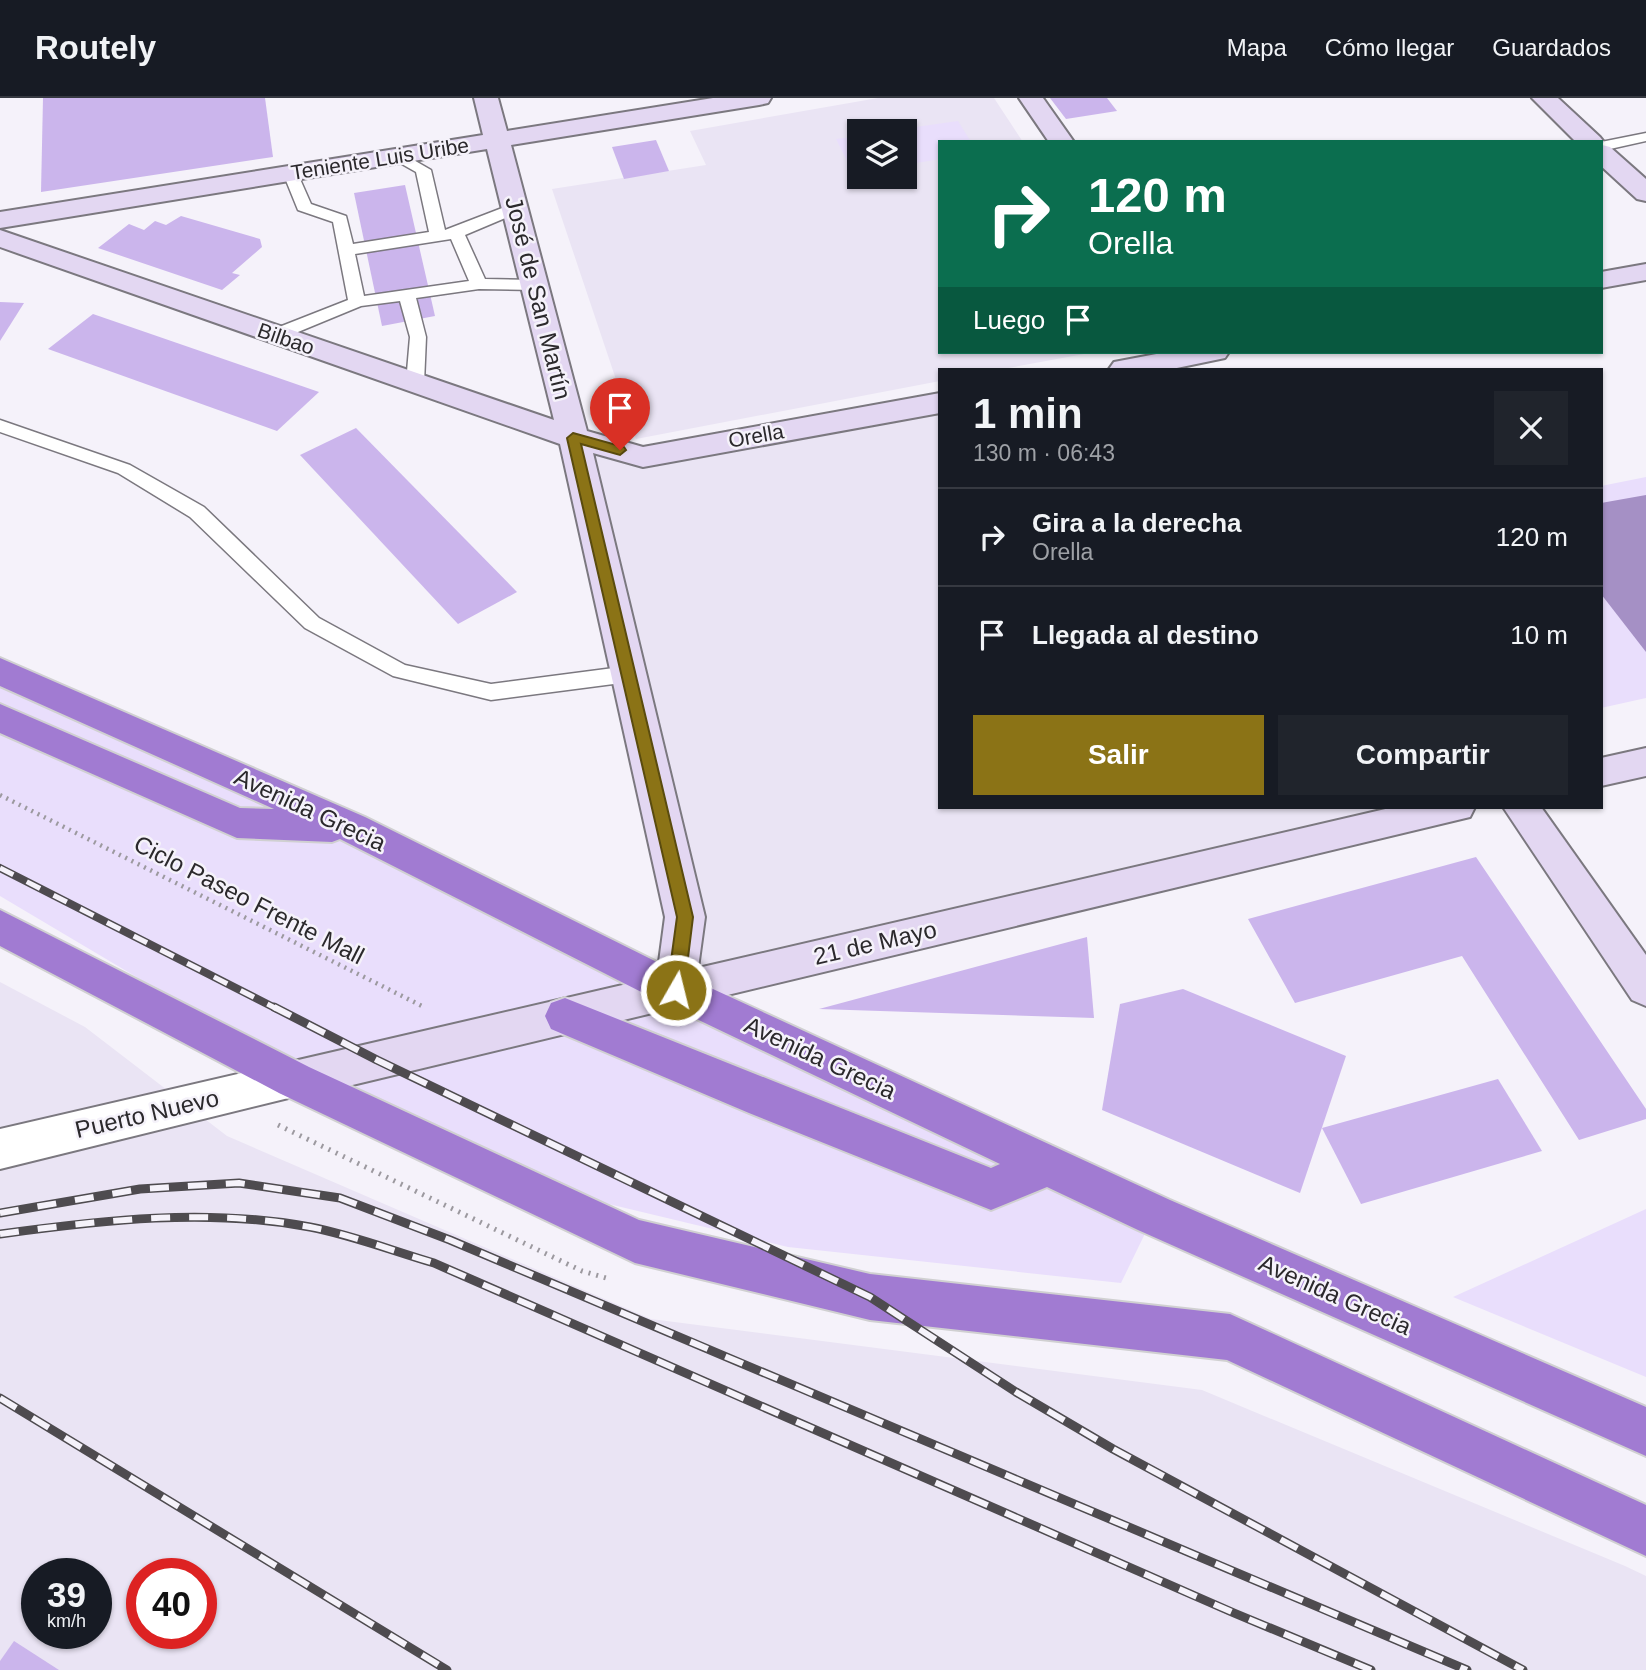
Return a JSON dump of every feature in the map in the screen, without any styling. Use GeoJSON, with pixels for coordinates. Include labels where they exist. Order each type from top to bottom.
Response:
{"type":"FeatureCollection","features":[{"type":"Feature","properties":{"kind":"highway","name":"Avenida Grecia"},"geometry":{"type":"LineString","coordinates":[[0,671],[352,828],[676,990],[1047,1166],[1646,1432]]}},
{"type":"Feature","properties":{"kind":"highway"},"geometry":{"type":"LineString","coordinates":[[0,718],[237,823],[352,828]]}},
{"type":"Feature","properties":{"kind":"highway"},"geometry":{"type":"LineString","coordinates":[[0,927],[294,1080],[635,1241],[870,1297],[1230,1337],[1646,1531]]}},
{"type":"Feature","properties":{"kind":"highway"},"geometry":{"type":"LineString","coordinates":[[565,1016],[991,1189],[1047,1166]]}},
{"type":"Feature","properties":{"kind":"street","name":"José de San Martín"},"geometry":{"type":"LineString","coordinates":[[486,98],[573,438],[685,917],[676,990]]}},
{"type":"Feature","properties":{"kind":"street","name":"Teniente Luis Uribe"},"geometry":{"type":"LineString","coordinates":[[0,220],[760,98]]}},
{"type":"Feature","properties":{"kind":"street"},"geometry":{"type":"LineString","coordinates":[[1031,98],[1061,140]]}},
{"type":"Feature","properties":{"kind":"street"},"geometry":{"type":"LineString","coordinates":[[1544,98],[1589,140]]}},
{"type":"Feature","properties":{"kind":"street"},"geometry":{"type":"LineString","coordinates":[[1603,151],[1646,194]]}},
{"type":"Feature","properties":{"kind":"street","name":"Bilbao"},"geometry":{"type":"LineString","coordinates":[[0,237],[573,438]]}},
{"type":"Feature","properties":{"kind":"street"},"geometry":{"type":"LineString","coordinates":[[1603,280],[1646,272]]}},
{"type":"Feature","properties":{"kind":"street"},"geometry":{"type":"LineString","coordinates":[[1131,368],[1212,356]]}},
{"type":"Feature","properties":{"kind":"street","name":"Orella"},"geometry":{"type":"LineString","coordinates":[[573,438],[643,457],[938,403]]}},
{"type":"Feature","properties":{"kind":"street"},"geometry":{"type":"LineString","coordinates":[[1603,772],[1646,762]]}},
{"type":"Feature","properties":{"kind":"street","name":"21 de Mayo"},"geometry":{"type":"LineString","coordinates":[[294,1080],[1448,809]]}},
{"type":"Feature","properties":{"kind":"street"},"geometry":{"type":"LineString","coordinates":[[1522,809],[1646,988]]}},
{"type":"Feature","properties":{"kind":"street","name":"Puerto Nuevo"},"geometry":{"type":"LineString","coordinates":[[0,1149],[294,1080]]}},
{"type":"Feature","properties":{"kind":"lane"},"geometry":{"type":"LineString","coordinates":[[1603,148],[1646,137]]}},
{"type":"Feature","properties":{"kind":"lane"},"geometry":{"type":"LineString","coordinates":[[398,156],[423,170],[438,236]]}},
{"type":"Feature","properties":{"kind":"lane"},"geometry":{"type":"LineString","coordinates":[[291,173],[304,207],[340,219],[357,302]]}},
{"type":"Feature","properties":{"kind":"lane"},"geometry":{"type":"LineString","coordinates":[[346,250],[456,233],[516,208]]}},
{"type":"Feature","properties":{"kind":"lane"},"geometry":{"type":"LineString","coordinates":[[456,233],[479,284]]}},
{"type":"Feature","properties":{"kind":"lane"},"geometry":{"type":"LineString","coordinates":[[275,335],[357,302],[479,284],[535,285]]}},
{"type":"Feature","properties":{"kind":"lane"},"geometry":{"type":"LineString","coordinates":[[407,295],[418,337],[415,383]]}},
{"type":"Feature","properties":{"kind":"lane"},"geometry":{"type":"LineString","coordinates":[[0,426],[124,469],[197,512],[312,623],[400,671],[491,692],[629,674]]}},
{"type":"Feature","properties":{"kind":"path","name":"Ciclo Paseo Frente Mall"},"geometry":{"type":"LineString","coordinates":[[0,795],[482,1036]]}},
{"type":"Feature","properties":{"kind":"shaded area"},"geometry":{"type":"Polygon","coordinates":[[[878,98],[994,98],[1022,140],[938,140],[938,354],[1084,354],[1008,368],[938,368],[938,381],[636,439],[552,189],[706,165],[690,131],[878,98]]]}},
{"type":"Feature","properties":{"kind":"shaded area"},"geometry":{"type":"Polygon","coordinates":[[[958,121],[970,140],[938,140],[938,159],[917,163],[917,127],[958,121]]]}},
{"type":"Feature","properties":{"kind":"shaded area"},"geometry":{"type":"Polygon","coordinates":[[[847,138],[847,161],[836,139],[847,138]]]}},
{"type":"Feature","properties":{"kind":"shaded area"},"geometry":{"type":"Polygon","coordinates":[[[938,403],[938,809],[1448,809],[675,990],[685,917],[574,438],[643,457],[938,403]]]}},
{"type":"Feature","properties":{"kind":"shaded area"},"geometry":{"type":"Polygon","coordinates":[[[1646,477],[1646,698],[1603,708],[1603,486],[1646,477]]]}},
{"type":"Feature","properties":{"kind":"shaded area"},"geometry":{"type":"Polygon","coordinates":[[[1646,495],[1646,652],[1603,597],[1603,503],[1646,495]]]}},
{"type":"Feature","properties":{"kind":"shaded area"},"geometry":{"type":"Polygon","coordinates":[[[0,682],[315,814],[1154,1215],[1121,1283],[788,1247],[571,1195],[256,1048],[0,896],[0,682]]]}},
{"type":"Feature","properties":{"kind":"shaded area"},"geometry":{"type":"Polygon","coordinates":[[[0,982],[85,1027],[227,1136],[651,1319],[1202,1390],[1625,1566],[1646,1576],[1646,1670],[0,1670],[0,982]]]}},
{"type":"Feature","properties":{"kind":"shaded area"},"geometry":{"type":"Polygon","coordinates":[[[1646,1209],[1646,1377],[1453,1297],[1646,1209]]]}},
{"type":"Feature","properties":{"kind":"building"},"geometry":{"type":"Polygon","coordinates":[[[43,98],[265,98],[273,157],[41,192],[43,98]]]}},
{"type":"Feature","properties":{"kind":"building"},"geometry":{"type":"Polygon","coordinates":[[[1050,98],[1107,98],[1117,111],[1066,119],[1050,98]]]}},
{"type":"Feature","properties":{"kind":"building"},"geometry":{"type":"Polygon","coordinates":[[[656,140],[669,171],[624,179],[612,147],[656,140]]]}},
{"type":"Feature","properties":{"kind":"building"},"geometry":{"type":"Polygon","coordinates":[[[405,185],[435,316],[382,326],[354,193],[405,185]]]}},
{"type":"Feature","properties":{"kind":"building"},"geometry":{"type":"Polygon","coordinates":[[[181,216],[260,239],[262,247],[232,273],[240,275],[222,290],[98,248],[129,224],[144,230],[155,221],[166,225],[181,216]]]}},
{"type":"Feature","properties":{"kind":"building"},"geometry":{"type":"Polygon","coordinates":[[[0,302],[24,303],[0,341],[0,302]]]}},
{"type":"Feature","properties":{"kind":"building"},"geometry":{"type":"Polygon","coordinates":[[[93,314],[319,392],[277,431],[48,349],[93,314]]]}},
{"type":"Feature","properties":{"kind":"building"},"geometry":{"type":"Polygon","coordinates":[[[356,428],[517,592],[458,624],[300,455],[356,428]]]}},
{"type":"Feature","properties":{"kind":"building"},"geometry":{"type":"Polygon","coordinates":[[[1476,857],[1646,1109],[1646,1119],[1579,1140],[1462,956],[1295,1003],[1248,919],[1476,857]]]}},
{"type":"Feature","properties":{"kind":"building"},"geometry":{"type":"Polygon","coordinates":[[[1087,937],[1094,1018],[819,1009],[1087,937]]]}},
{"type":"Feature","properties":{"kind":"building"},"geometry":{"type":"Polygon","coordinates":[[[1183,989],[1346,1056],[1300,1193],[1102,1110],[1120,1004],[1183,989]]]}},
{"type":"Feature","properties":{"kind":"building"},"geometry":{"type":"Polygon","coordinates":[[[1498,1079],[1542,1151],[1361,1204],[1322,1128],[1498,1079]]]}},
{"type":"Feature","properties":{"kind":"building"},"geometry":{"type":"Polygon","coordinates":[[[14,1641],[21,1646],[21,1649],[26,1649],[59,1670],[0,1670],[0,1661],[14,1641]]]}},
{"type":"Feature","properties":{"kind":"railway"},"geometry":{"type":"LineString","coordinates":[[0,868],[277,1009]]}},
{"type":"Feature","properties":{"kind":"railway"},"geometry":{"type":"LineString","coordinates":[[274,1007],[377,1060],[870,1297],[1016,1392],[1113,1449],[1523,1670]]}},
{"type":"Feature","properties":{"kind":"railway"},"geometry":{"type":"LineString","coordinates":[[0,1213],[140,1189],[239,1183],[340,1198],[450,1240],[1467,1670]]}},
{"type":"Feature","properties":{"kind":"railway"},"geometry":{"type":"LineString","coordinates":[[0,1234],[155,1218],[233,1218],[326,1230],[434,1263],[1234,1613],[1371,1670]]}},
{"type":"Feature","properties":{"kind":"railway"},"geometry":{"type":"LineString","coordinates":[[0,1398],[447,1670]]}},
{"type":"Feature","properties":{"kind":"route"},"geometry":{"type":"LineString","coordinates":[[620,450],[573,438],[685,917],[676,990]]}}]}
